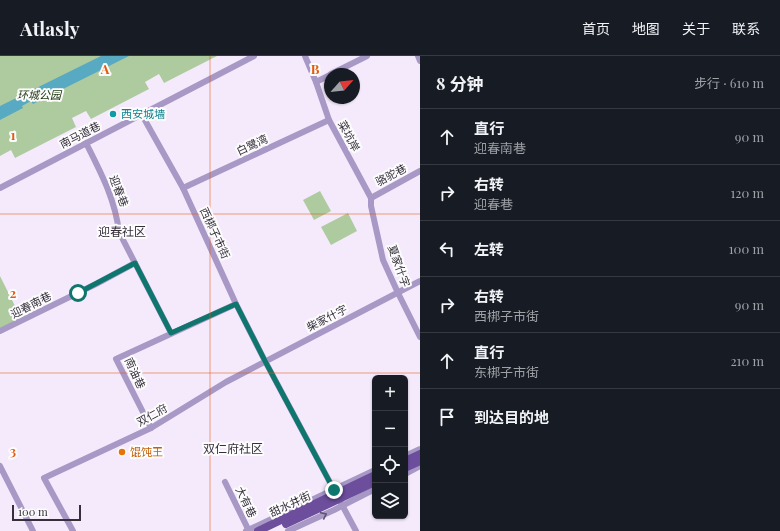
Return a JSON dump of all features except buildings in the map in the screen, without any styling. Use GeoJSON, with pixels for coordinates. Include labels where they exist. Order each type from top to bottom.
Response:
{"type":"FeatureCollection","features":[{"type":"Feature","properties":{"kind":"main road"},"geometry":{"type":"LineString","coordinates":[[408,460],[420,454]]}},
{"type":"Feature","properties":{"kind":"main road"},"geometry":{"type":"LineString","coordinates":[[408,467],[420,461]]}},
{"type":"Feature","properties":{"kind":"main road","name":"甜水井街"},"geometry":{"type":"LineString","coordinates":[[271,531],[338,497],[372,477]]}},
{"type":"Feature","properties":{"kind":"main road","name":"甜水井街"},"geometry":{"type":"LineString","coordinates":[[258,531],[373,483]]}},
{"type":"Feature","properties":{"kind":"street","name":"南马道巷"},"geometry":{"type":"LineString","coordinates":[[0,188],[254,56]]}},
{"type":"Feature","properties":{"kind":"street","name":"菜坑岸"},"geometry":{"type":"LineString","coordinates":[[305,56],[329,120],[371,198]]}},
{"type":"Feature","properties":{"kind":"street"},"geometry":{"type":"LineString","coordinates":[[343,68],[367,56]]}},
{"type":"Feature","properties":{"kind":"street"},"geometry":{"type":"LineString","coordinates":[[418,56],[420,61]]}},
{"type":"Feature","properties":{"kind":"street"},"geometry":{"type":"LineString","coordinates":[[316,82],[324,78]]}},
{"type":"Feature","properties":{"kind":"street","name":"西梆子市街"},"geometry":{"type":"LineString","coordinates":[[142,115],[183,188],[236,304],[265,361],[356,531]]}},
{"type":"Feature","properties":{"kind":"street","name":"白鹭湾"},"geometry":{"type":"LineString","coordinates":[[183,188],[329,120]]}},
{"type":"Feature","properties":{"kind":"street","name":"迎春巷"},"geometry":{"type":"LineString","coordinates":[[86,143],[112,196],[120,232],[171,333]]}},
{"type":"Feature","properties":{"kind":"street","name":"骆驼巷"},"geometry":{"type":"LineString","coordinates":[[371,198],[420,171]]}},
{"type":"Feature","properties":{"kind":"street","name":"夏家什字"},"geometry":{"type":"LineString","coordinates":[[371,198],[371,206],[384,260],[398,293],[420,337]]}},
{"type":"Feature","properties":{"kind":"street","name":"迎春南巷"},"geometry":{"type":"LineString","coordinates":[[0,331],[96,284],[135,263]]}},
{"type":"Feature","properties":{"kind":"street","name":"柴家什字"},"geometry":{"type":"LineString","coordinates":[[265,361],[420,281]]}},
{"type":"Feature","properties":{"kind":"street"},"geometry":{"type":"LineString","coordinates":[[171,333],[236,304]]}},
{"type":"Feature","properties":{"kind":"street","name":"南油巷"},"geometry":{"type":"LineString","coordinates":[[151,428],[116,359],[171,333]]}},
{"type":"Feature","properties":{"kind":"street","name":"双仁府"},"geometry":{"type":"LineString","coordinates":[[73,531],[44,478],[151,428],[226,382],[265,361]]}},
{"type":"Feature","properties":{"kind":"street"},"geometry":{"type":"LineString","coordinates":[[408,455],[420,449]]}},
{"type":"Feature","properties":{"kind":"street"},"geometry":{"type":"LineString","coordinates":[[0,466],[33,531]]}},
{"type":"Feature","properties":{"kind":"street"},"geometry":{"type":"LineString","coordinates":[[408,472],[420,466]]}},
{"type":"Feature","properties":{"kind":"street"},"geometry":{"type":"LineString","coordinates":[[288,531],[372,472]]}},
{"type":"Feature","properties":{"kind":"street","name":"大有巷"},"geometry":{"type":"LineString","coordinates":[[225,482],[248,531]]}},
{"type":"Feature","properties":{"kind":"street"},"geometry":{"type":"LineString","coordinates":[[248,531],[338,497],[372,489]]}},
{"type":"Feature","properties":{"kind":"green space","name":"环城公园"},"geometry":{"type":"Polygon","coordinates":[[[0,56],[217,56],[164,83],[159,74],[145,82],[149,89],[91,119],[86,111],[72,118],[76,127],[15,158],[11,150],[0,156],[0,56]]]}},
{"type":"Feature","properties":{"kind":"green space"},"geometry":{"type":"Polygon","coordinates":[[[320,191],[331,211],[314,220],[303,200],[320,191]]]}},
{"type":"Feature","properties":{"kind":"green space"},"geometry":{"type":"Polygon","coordinates":[[[348,213],[357,231],[331,245],[321,227],[348,213]]]}},
{"type":"Feature","properties":{"kind":"green space"},"geometry":{"type":"Polygon","coordinates":[[[0,276],[21,318],[0,329],[0,276]]]}},
{"type":"Feature","properties":{"kind":"water"},"geometry":{"type":"Polygon","coordinates":[[[101,56],[129,56],[33,104],[31,101],[22,106],[23,108],[0,120],[0,106],[101,56]]]}},
{"type":"Feature","properties":{"kind":"place","name":"西安城墙"},"geometry":{"type":"Point","coordinates":[113,114]}},
{"type":"Feature","properties":{"kind":"place","name":"馄饨王"},"geometry":{"type":"Point","coordinates":[122,452]}},
{"type":"Feature","properties":{"kind":"district","name":"迎春社区"},"geometry":{"type":"Point","coordinates":[122,232]}},
{"type":"Feature","properties":{"kind":"district","name":"双仁府社区"},"geometry":{"type":"Point","coordinates":[233,449]}},
{"type":"Feature","properties":{"kind":"route"},"geometry":{"type":"LineString","coordinates":[[78,293],[135,263],[171,333],[236,304],[334,490]]}}]}
